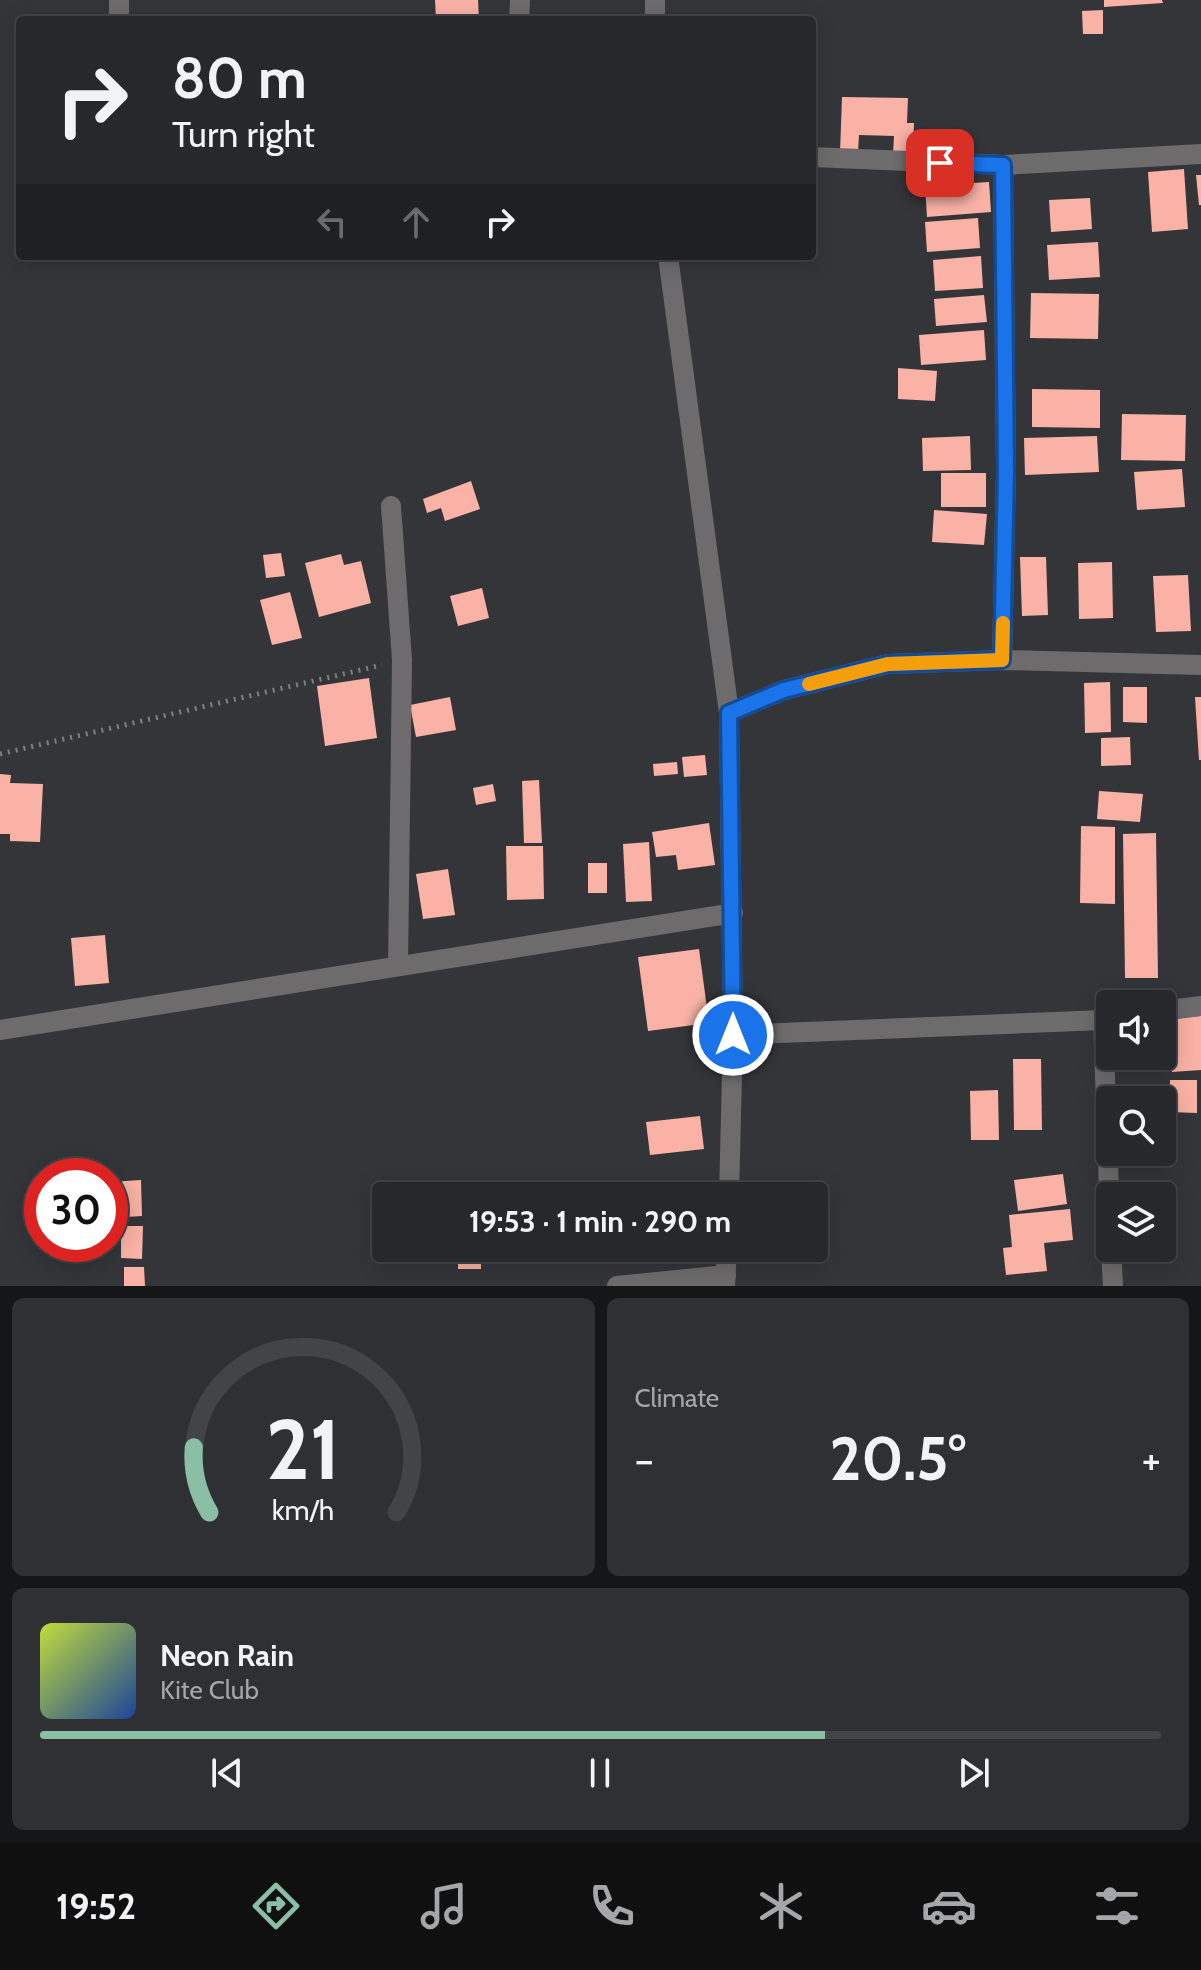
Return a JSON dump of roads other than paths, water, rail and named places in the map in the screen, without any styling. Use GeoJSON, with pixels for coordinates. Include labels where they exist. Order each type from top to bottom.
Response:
{"type":"FeatureCollection","features":[{"type":"Feature","properties":{"kind":"street"},"geometry":{"type":"LineString","coordinates":[[816,157],[1003,165],[1201,154]]}},
{"type":"Feature","properties":{"kind":"street"},"geometry":{"type":"LineString","coordinates":[[1002,660],[1006,471],[1003,165]]}},
{"type":"Feature","properties":{"kind":"street"},"geometry":{"type":"LineString","coordinates":[[669,260],[729,713],[733,913],[729,1182]]}},
{"type":"Feature","properties":{"kind":"street"},"geometry":{"type":"LineString","coordinates":[[391,506],[402,660],[398,966]]}},
{"type":"Feature","properties":{"kind":"street"},"geometry":{"type":"LineString","coordinates":[[729,713],[784,690],[888,664],[1002,660],[1201,665]]}},
{"type":"Feature","properties":{"kind":"street"},"geometry":{"type":"LineString","coordinates":[[0,1030],[733,913]]}},
{"type":"Feature","properties":{"kind":"street"},"geometry":{"type":"LineString","coordinates":[[1176,1009],[1201,1006]]}},
{"type":"Feature","properties":{"kind":"street"},"geometry":{"type":"LineString","coordinates":[[733,1035],[1096,1019]]}},
{"type":"Feature","properties":{"kind":"street"},"geometry":{"type":"LineString","coordinates":[[1107,1070],[1109,1182]]}},
{"type":"Feature","properties":{"kind":"street"},"geometry":{"type":"LineString","coordinates":[[1112,1262],[1113,1286]]}},
{"type":"Feature","properties":{"kind":"street"},"geometry":{"type":"LineString","coordinates":[[617,1286],[726,1281]]}}]}
